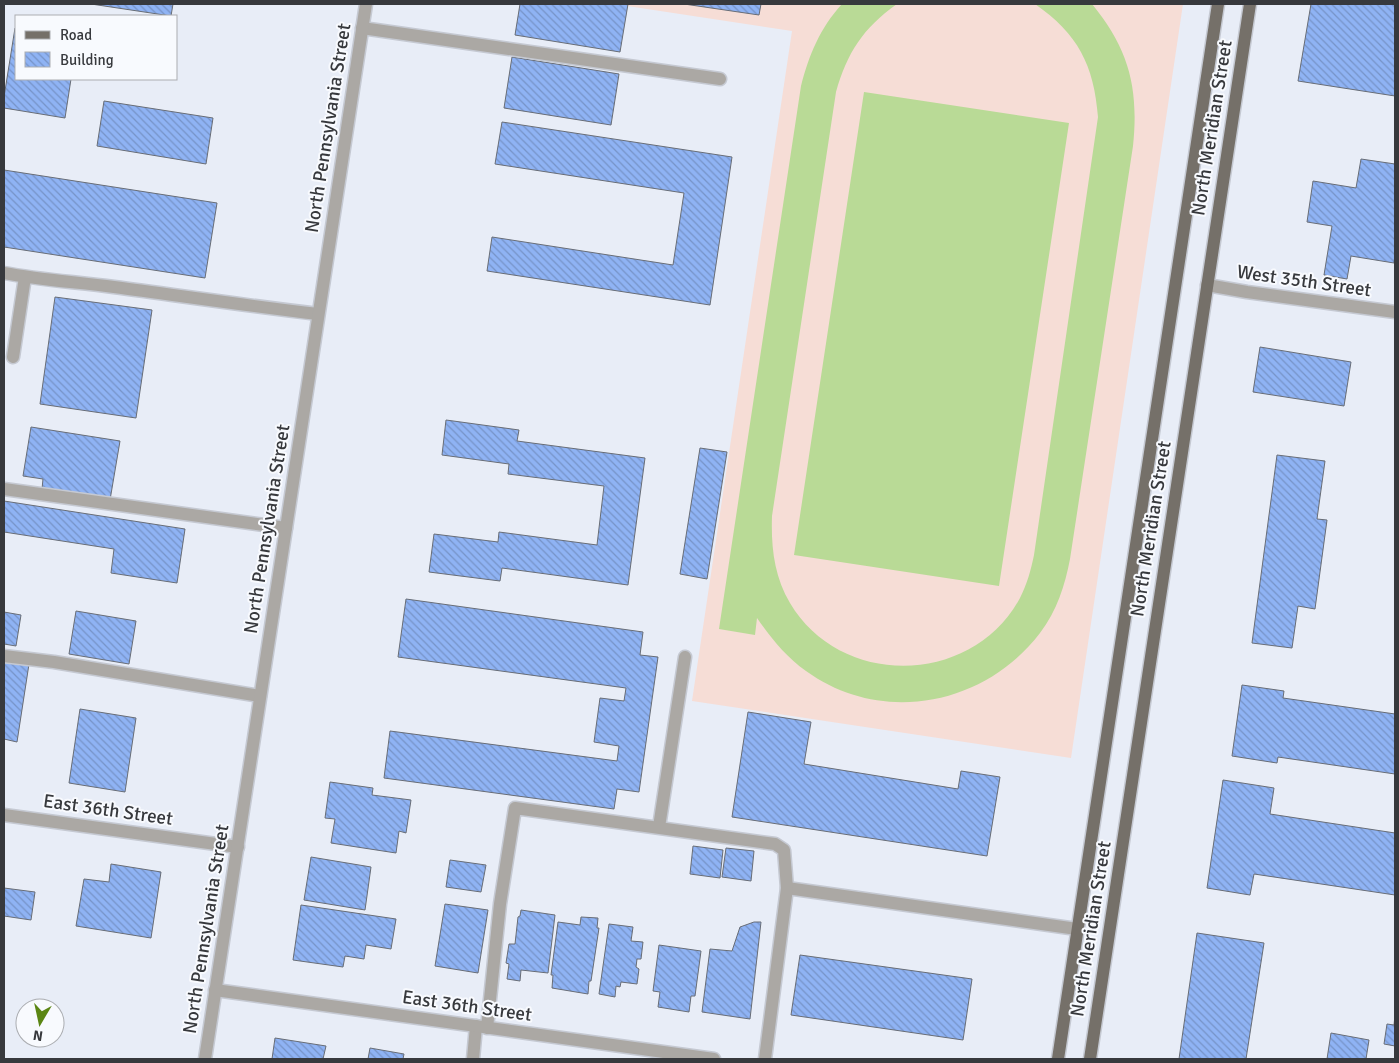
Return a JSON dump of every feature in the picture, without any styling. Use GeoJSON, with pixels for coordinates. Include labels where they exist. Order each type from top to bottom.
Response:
{"type":"FeatureCollection","features":[{"type":"Feature","properties":{"kind":"main road","name":"North Meridian Street"},"geometry":{"type":"LineString","coordinates":[[1058,1059],[1218,4]]}},
{"type":"Feature","properties":{"kind":"main road","name":"North Meridian Street"},"geometry":{"type":"LineString","coordinates":[[1090,1059],[1250,4]]}},
{"type":"Feature","properties":{"kind":"street","name":"North Pennsylvania Street"},"geometry":{"type":"LineString","coordinates":[[205,1059],[366,4]]}},
{"type":"Feature","properties":{"kind":"street"},"geometry":{"type":"LineString","coordinates":[[362,28],[720,78]]}},
{"type":"Feature","properties":{"kind":"street"},"geometry":{"type":"LineString","coordinates":[[4,273],[318,314]]}},
{"type":"Feature","properties":{"kind":"street"},"geometry":{"type":"LineString","coordinates":[[13,356],[25,277]]}},
{"type":"Feature","properties":{"kind":"street","name":"West 35th Street"},"geometry":{"type":"LineString","coordinates":[[1207,285],[1395,312]]}},
{"type":"Feature","properties":{"kind":"street"},"geometry":{"type":"LineString","coordinates":[[4,490],[286,528]]}},
{"type":"Feature","properties":{"kind":"street"},"geometry":{"type":"LineString","coordinates":[[4,656],[54,662],[260,696]]}},
{"type":"Feature","properties":{"kind":"street"},"geometry":{"type":"LineString","coordinates":[[659,827],[685,657]]}},
{"type":"Feature","properties":{"kind":"street"},"geometry":{"type":"LineString","coordinates":[[473,1059],[481,1027],[515,808],[776,844],[784,850],[787,888],[765,1059]]}},
{"type":"Feature","properties":{"kind":"street","name":"East 36th Street"},"geometry":{"type":"LineString","coordinates":[[4,815],[238,847]]}},
{"type":"Feature","properties":{"kind":"street"},"geometry":{"type":"LineString","coordinates":[[787,888],[1077,929]]}},
{"type":"Feature","properties":{"kind":"street","name":"East 36th Street"},"geometry":{"type":"LineString","coordinates":[[215,990],[714,1059]]}},
{"type":"Feature","properties":{"kind":"shaded area"},"geometry":{"type":"Polygon","coordinates":[[[614,4],[1183,4],[1071,758],[692,701],[792,31],[614,4]]]}},
{"type":"Feature","properties":{"kind":"green space"},"geometry":{"type":"Polygon","coordinates":[[[842,4],[897,4],[875,22],[858,42],[845,65],[836,92],[772,516],[772,539],[777,572],[790,603],[813,631],[841,651],[873,662],[906,666],[940,661],[971,648],[999,627],[1020,598],[1032,566],[1098,117],[1093,82],[1081,52],[1062,27],[1035,4],[1092,4],[1105,21],[1123,53],[1132,87],[1134,106],[1133,146],[1070,559],[1063,588],[1056,607],[1046,625],[1017,658],[991,677],[962,691],[931,700],[899,702],[867,698],[836,688],[806,671],[792,660],[773,640],[757,618],[755,635],[719,629],[801,86],[821,32],[842,4]]]}},
{"type":"Feature","properties":{"kind":"green space"},"geometry":{"type":"Polygon","coordinates":[[[864,92],[1069,123],[999,586],[794,555],[864,92]]]}},
{"type":"Feature","properties":{"kind":"building"},"geometry":{"type":"Polygon","coordinates":[[[91,4],[173,4],[171,15],[91,4]]]}},
{"type":"Feature","properties":{"kind":"building"},"geometry":{"type":"Polygon","coordinates":[[[520,4],[628,4],[620,52],[515,35],[520,4]]]}},
{"type":"Feature","properties":{"kind":"building"},"geometry":{"type":"Polygon","coordinates":[[[684,4],[761,4],[759,15],[684,4]]]}},
{"type":"Feature","properties":{"kind":"building"},"geometry":{"type":"Polygon","coordinates":[[[1311,4],[1395,4],[1395,96],[1298,81],[1311,4]]]}},
{"type":"Feature","properties":{"kind":"building"},"geometry":{"type":"Polygon","coordinates":[[[15,28],[15,80],[71,80],[65,118],[4,108],[15,28]]]}},
{"type":"Feature","properties":{"kind":"building"},"geometry":{"type":"Polygon","coordinates":[[[512,57],[619,74],[611,125],[504,108],[512,57]]]}},
{"type":"Feature","properties":{"kind":"building"},"geometry":{"type":"Polygon","coordinates":[[[104,101],[213,118],[206,164],[97,146],[104,101]]]}},
{"type":"Feature","properties":{"kind":"building"},"geometry":{"type":"Polygon","coordinates":[[[502,122],[732,157],[710,305],[487,271],[492,237],[673,265],[684,193],[495,164],[502,122]]]}},
{"type":"Feature","properties":{"kind":"building"},"geometry":{"type":"Polygon","coordinates":[[[1361,159],[1395,164],[1394,263],[1351,256],[1347,279],[1324,275],[1332,226],[1307,222],[1313,181],[1356,188],[1361,159]]]}},
{"type":"Feature","properties":{"kind":"building"},"geometry":{"type":"Polygon","coordinates":[[[4,170],[217,203],[205,278],[4,247],[4,170]]]}},
{"type":"Feature","properties":{"kind":"building"},"geometry":{"type":"Polygon","coordinates":[[[55,297],[152,310],[136,418],[40,404],[55,297]]]}},
{"type":"Feature","properties":{"kind":"building"},"geometry":{"type":"Polygon","coordinates":[[[1260,347],[1351,362],[1344,406],[1253,392],[1260,347]]]}},
{"type":"Feature","properties":{"kind":"building"},"geometry":{"type":"Polygon","coordinates":[[[446,420],[519,430],[517,441],[645,458],[628,585],[502,568],[500,581],[429,572],[434,534],[498,542],[499,532],[597,545],[604,486],[508,474],[509,464],[442,455],[446,420]]]}},
{"type":"Feature","properties":{"kind":"building"},"geometry":{"type":"Polygon","coordinates":[[[31,427],[120,441],[110,500],[42,489],[43,479],[23,476],[31,427]]]}},
{"type":"Feature","properties":{"kind":"building"},"geometry":{"type":"Polygon","coordinates":[[[700,448],[727,452],[707,579],[680,574],[700,448]]]}},
{"type":"Feature","properties":{"kind":"building"},"geometry":{"type":"Polygon","coordinates":[[[1277,455],[1325,461],[1317,519],[1327,520],[1315,609],[1298,606],[1292,648],[1252,643],[1277,455]]]}},
{"type":"Feature","properties":{"kind":"building"},"geometry":{"type":"Polygon","coordinates":[[[4,501],[185,529],[177,583],[111,573],[114,549],[4,532],[4,501]]]}},
{"type":"Feature","properties":{"kind":"building"},"geometry":{"type":"Polygon","coordinates":[[[406,599],[643,632],[640,655],[658,657],[639,792],[617,789],[614,809],[384,778],[390,731],[617,761],[619,746],[594,742],[600,698],[624,701],[626,688],[398,657],[406,599]]]}},
{"type":"Feature","properties":{"kind":"building"},"geometry":{"type":"Polygon","coordinates":[[[76,611],[136,621],[129,664],[69,654],[76,611]]]}},
{"type":"Feature","properties":{"kind":"building"},"geometry":{"type":"Polygon","coordinates":[[[4,612],[21,615],[16,646],[4,644],[4,612]]]}},
{"type":"Feature","properties":{"kind":"building"},"geometry":{"type":"Polygon","coordinates":[[[4,660],[29,664],[17,742],[4,739],[4,660]]]}},
{"type":"Feature","properties":{"kind":"building"},"geometry":{"type":"Polygon","coordinates":[[[1242,685],[1284,691],[1283,698],[1395,714],[1395,774],[1278,757],[1277,763],[1232,756],[1242,685]]]}},
{"type":"Feature","properties":{"kind":"building"},"geometry":{"type":"Polygon","coordinates":[[[80,709],[136,718],[125,792],[69,783],[80,709]]]}},
{"type":"Feature","properties":{"kind":"building"},"geometry":{"type":"Polygon","coordinates":[[[748,712],[811,722],[804,764],[958,789],[961,771],[1000,777],[987,856],[732,817],[748,712]]]}},
{"type":"Feature","properties":{"kind":"building"},"geometry":{"type":"Polygon","coordinates":[[[1223,780],[1274,788],[1270,814],[1395,833],[1395,895],[1254,874],[1250,895],[1207,888],[1223,780]]]}},
{"type":"Feature","properties":{"kind":"building"},"geometry":{"type":"Polygon","coordinates":[[[330,782],[373,788],[372,795],[411,800],[406,833],[399,831],[396,853],[331,843],[335,819],[325,818],[330,782]]]}},
{"type":"Feature","properties":{"kind":"building"},"geometry":{"type":"Polygon","coordinates":[[[693,846],[723,850],[720,878],[690,874],[693,846]]]}},
{"type":"Feature","properties":{"kind":"building"},"geometry":{"type":"Polygon","coordinates":[[[726,848],[754,851],[751,881],[722,877],[726,848]]]}},
{"type":"Feature","properties":{"kind":"building"},"geometry":{"type":"Polygon","coordinates":[[[311,857],[371,867],[365,910],[304,900],[311,857]]]}},
{"type":"Feature","properties":{"kind":"building"},"geometry":{"type":"Polygon","coordinates":[[[450,860],[486,865],[481,892],[446,887],[450,860]]]}},
{"type":"Feature","properties":{"kind":"building"},"geometry":{"type":"Polygon","coordinates":[[[111,864],[161,872],[151,938],[76,926],[84,879],[109,882],[111,864]]]}},
{"type":"Feature","properties":{"kind":"building"},"geometry":{"type":"Polygon","coordinates":[[[4,888],[35,892],[31,920],[4,916],[4,888]]]}},
{"type":"Feature","properties":{"kind":"building"},"geometry":{"type":"Polygon","coordinates":[[[445,904],[488,910],[478,973],[435,966],[445,904]]]}},
{"type":"Feature","properties":{"kind":"building"},"geometry":{"type":"Polygon","coordinates":[[[301,905],[396,919],[391,949],[366,945],[364,959],[345,956],[343,967],[293,960],[301,905]]]}},
{"type":"Feature","properties":{"kind":"building"},"geometry":{"type":"Polygon","coordinates":[[[521,910],[555,915],[548,973],[521,970],[520,981],[507,979],[509,964],[506,963],[509,944],[515,944],[518,917],[521,910]]]}},
{"type":"Feature","properties":{"kind":"building"},"geometry":{"type":"Polygon","coordinates":[[[581,917],[598,918],[597,928],[599,928],[588,994],[552,988],[553,975],[551,975],[558,922],[580,925],[581,917]]]}},
{"type":"Feature","properties":{"kind":"building"},"geometry":{"type":"Polygon","coordinates":[[[754,922],[761,922],[750,1019],[702,1012],[710,949],[732,951],[740,927],[754,922]]]}},
{"type":"Feature","properties":{"kind":"building"},"geometry":{"type":"Polygon","coordinates":[[[609,924],[633,927],[631,941],[643,942],[641,959],[637,959],[636,967],[639,969],[637,984],[621,982],[620,987],[616,986],[615,997],[599,994],[609,924]]]}},
{"type":"Feature","properties":{"kind":"building"},"geometry":{"type":"Polygon","coordinates":[[[1197,933],[1264,943],[1246,1059],[1179,1059],[1197,933]]]}},
{"type":"Feature","properties":{"kind":"building"},"geometry":{"type":"Polygon","coordinates":[[[659,945],[701,951],[695,996],[691,996],[689,1012],[658,1007],[660,992],[653,991],[659,945]]]}},
{"type":"Feature","properties":{"kind":"building"},"geometry":{"type":"Polygon","coordinates":[[[800,955],[972,979],[963,1040],[791,1015],[800,955]]]}},
{"type":"Feature","properties":{"kind":"building"},"geometry":{"type":"Polygon","coordinates":[[[1395,1015],[1395,1046],[1384,1044],[1387,1024],[1394,1025],[1395,1015]]]}},
{"type":"Feature","properties":{"kind":"building"},"geometry":{"type":"Polygon","coordinates":[[[1331,1033],[1369,1040],[1366,1059],[1327,1059],[1331,1033]]]}},
{"type":"Feature","properties":{"kind":"building"},"geometry":{"type":"Polygon","coordinates":[[[275,1038],[326,1046],[323,1059],[272,1059],[275,1038]]]}},
{"type":"Feature","properties":{"kind":"building"},"geometry":{"type":"Polygon","coordinates":[[[370,1048],[404,1054],[403,1059],[368,1059],[370,1048]]]}}]}
